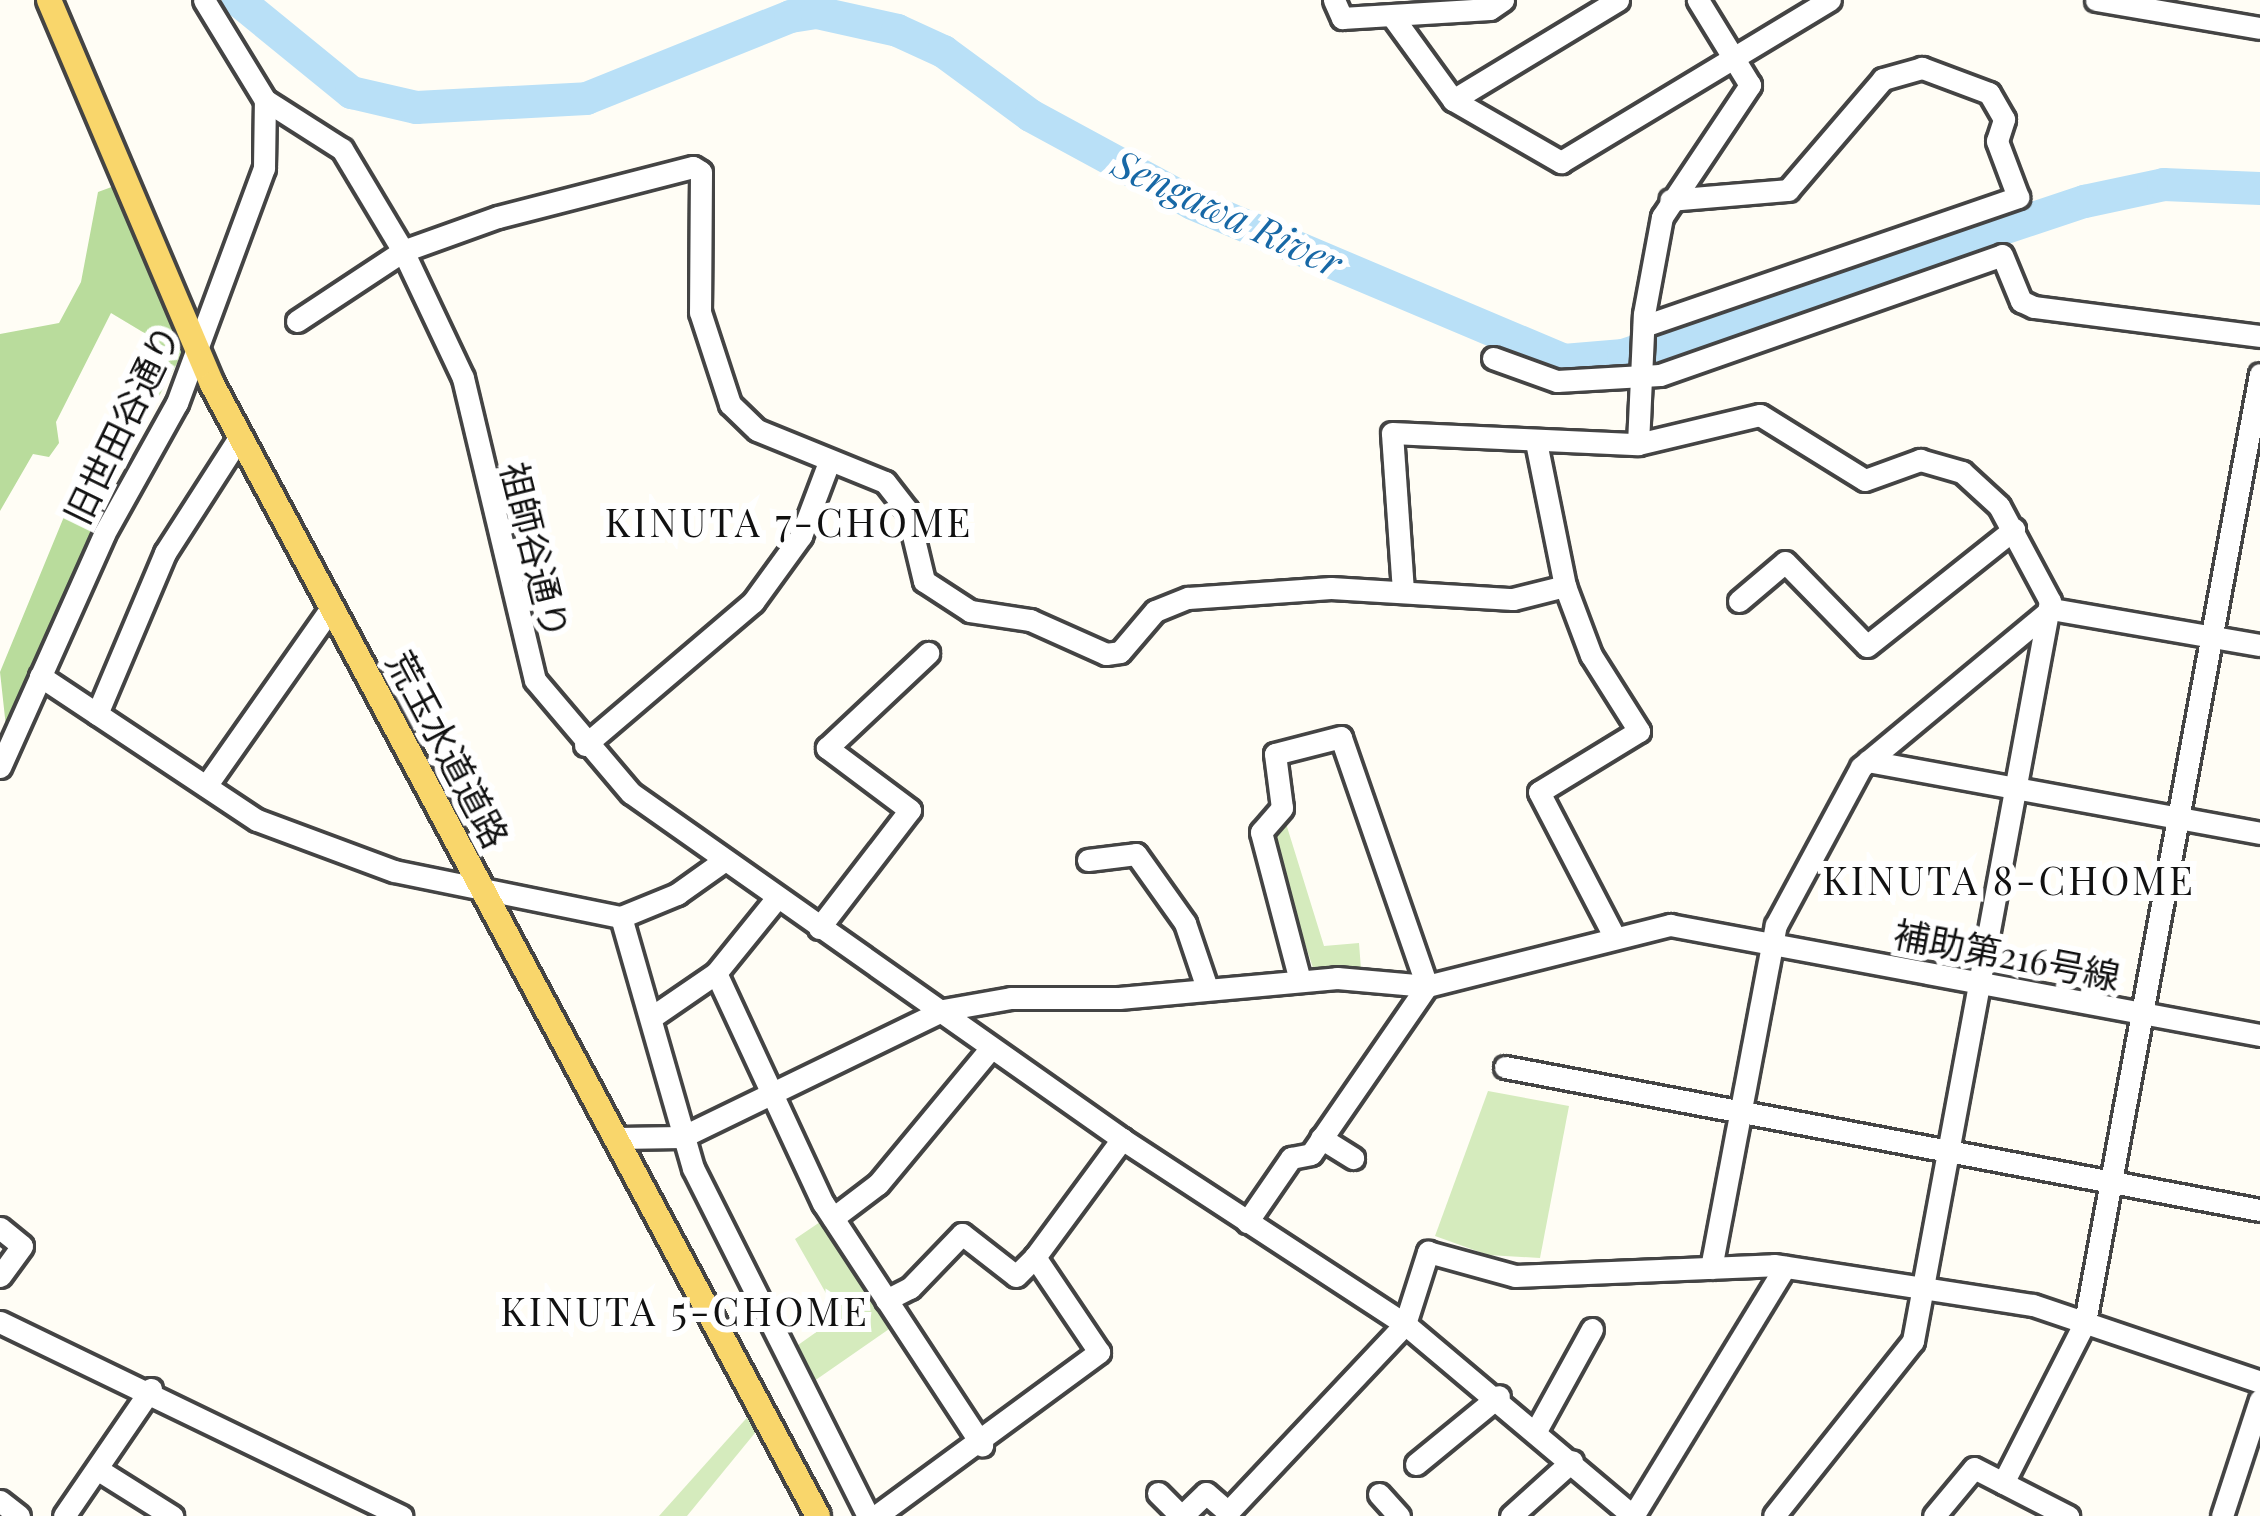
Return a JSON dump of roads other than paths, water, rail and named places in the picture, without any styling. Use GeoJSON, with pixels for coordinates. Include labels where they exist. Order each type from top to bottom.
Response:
{"type":"FeatureCollection","features":[{"type":"Feature","properties":{"kind":"main road","name":"荒玉水道道路"},"geometry":{"type":"LineString","coordinates":[[50,0],[197,353],[818,1516]]}},
{"type":"Feature","properties":{"kind":"street","name":"祖師谷通り"},"geometry":{"type":"LineString","coordinates":[[204,0],[266,100],[343,149],[404,251],[463,378],[536,680],[585,745],[632,793],[722,862],[943,1010],[1122,1139],[1406,1324],[1499,1396],[1633,1516]]}},
{"type":"Feature","properties":{"kind":"street"},"geometry":{"type":"LineString","coordinates":[[1334,0],[1342,18],[1490,9],[1503,0]]}},
{"type":"Feature","properties":{"kind":"street"},"geometry":{"type":"LineString","coordinates":[[1453,100],[1618,0]]}},
{"type":"Feature","properties":{"kind":"street"},"geometry":{"type":"LineString","coordinates":[[1638,444],[1643,331],[1670,200],[1749,91],[1698,0]]}},
{"type":"Feature","properties":{"kind":"street"},"geometry":{"type":"LineString","coordinates":[[1393,16],[1453,100],[1561,162],[1830,0]]}},
{"type":"Feature","properties":{"kind":"street"},"geometry":{"type":"LineString","coordinates":[[2111,1],[2260,28]]}},
{"type":"Feature","properties":{"kind":"street"},"geometry":{"type":"LineString","coordinates":[[1643,331],[2018,197],[1997,141],[2004,119],[1989,93],[1922,68],[1883,79],[1788,190],[1670,200]]}},
{"type":"Feature","properties":{"kind":"street","name":"旧世田谷通り"},"geometry":{"type":"LineString","coordinates":[[0,767],[197,353],[264,168],[266,100]]}},
{"type":"Feature","properties":{"kind":"street"},"geometry":{"type":"LineString","coordinates":[[297,321],[404,251],[498,217],[693,166],[701,172],[700,312],[718,384],[747,424],[885,482],[907,510],[923,581],[970,610],[1030,620],[1106,654],[1120,652],[1155,610],[1188,598],[1403,590],[1513,599],[1565,586]]}},
{"type":"Feature","properties":{"kind":"street"},"geometry":{"type":"LineString","coordinates":[[1493,358],[1557,381],[1640,371],[2002,255],[2021,302],[2034,307],[2260,336]]}},
{"type":"Feature","properties":{"kind":"street"},"geometry":{"type":"LineString","coordinates":[[2002,1483],[2085,1322],[2260,374]]}},
{"type":"Feature","properties":{"kind":"street"},"geometry":{"type":"LineString","coordinates":[[1403,590],[1392,433],[1638,444],[1760,415],[1865,480],[1941,460],[1982,487],[2014,530],[2051,609],[1913,1341],[1774,1516]]}},
{"type":"Feature","properties":{"kind":"street"},"geometry":{"type":"LineString","coordinates":[[97,714],[165,554],[240,436]]}},
{"type":"Feature","properties":{"kind":"street"},"geometry":{"type":"LineString","coordinates":[[1536,442],[1565,586],[1591,655],[1639,730],[1539,792],[1612,934]]}},
{"type":"Feature","properties":{"kind":"street"},"geometry":{"type":"LineString","coordinates":[[585,745],[754,602],[801,536],[829,462]]}},
{"type":"Feature","properties":{"kind":"street"},"geometry":{"type":"LineString","coordinates":[[1739,601],[1785,562],[1868,646],[2014,530]]}},
{"type":"Feature","properties":{"kind":"street"},"geometry":{"type":"LineString","coordinates":[[206,786],[332,607]]}},
{"type":"Feature","properties":{"kind":"street"},"geometry":{"type":"LineString","coordinates":[[1711,1268],[1772,942],[1868,761],[2051,609],[2260,645]]}},
{"type":"Feature","properties":{"kind":"street"},"geometry":{"type":"LineString","coordinates":[[819,928],[910,810],[827,748],[928,653]]}},
{"type":"Feature","properties":{"kind":"street"},"geometry":{"type":"LineString","coordinates":[[40,676],[256,820],[346,855],[486,893],[622,917],[677,895],[722,862]]}},
{"type":"Feature","properties":{"kind":"street"},"geometry":{"type":"LineString","coordinates":[[1247,1222],[1291,1158],[1311,1154],[1427,986],[1341,737],[1275,754],[1282,808],[1261,832],[1300,981]]}},
{"type":"Feature","properties":{"kind":"street"},"geometry":{"type":"LineString","coordinates":[[1868,761],[2260,833]]}},
{"type":"Feature","properties":{"kind":"street"},"geometry":{"type":"LineString","coordinates":[[1088,860],[1136,854],[1185,923],[1207,988]]}},
{"type":"Feature","properties":{"kind":"street"},"geometry":{"type":"LineString","coordinates":[[652,1017],[716,973],[776,899]]}},
{"type":"Feature","properties":{"kind":"street"},"geometry":{"type":"LineString","coordinates":[[622,917],[682,1137],[864,1514],[982,1444],[1099,1352],[1035,1257]]}},
{"type":"Feature","properties":{"kind":"street","name":"補助第216号線"},"geometry":{"type":"LineString","coordinates":[[682,1137],[943,1010],[1011,998],[1300,981],[1427,986],[1510,969],[1612,934],[1670,925],[2260,1035]]}},
{"type":"Feature","properties":{"kind":"street"},"geometry":{"type":"LineString","coordinates":[[716,973],[769,1092],[833,1217],[982,1444]]}},
{"type":"Feature","properties":{"kind":"street"},"geometry":{"type":"LineString","coordinates":[[833,1217],[878,1184],[991,1048]]}},
{"type":"Feature","properties":{"kind":"street"},"geometry":{"type":"LineString","coordinates":[[1505,1066],[2260,1210]]}},
{"type":"Feature","properties":{"kind":"street"},"geometry":{"type":"LineString","coordinates":[[617,1138],[682,1137]]}},
{"type":"Feature","properties":{"kind":"street"},"geometry":{"type":"LineString","coordinates":[[1321,1138],[1353,1158]]}},
{"type":"Feature","properties":{"kind":"street"},"geometry":{"type":"LineString","coordinates":[[886,1300],[910,1288],[962,1234],[1016,1276],[1122,1139]]}},
{"type":"Feature","properties":{"kind":"street"},"geometry":{"type":"LineString","coordinates":[[0,1228],[22,1246],[0,1276]]}},
{"type":"Feature","properties":{"kind":"street"},"geometry":{"type":"LineString","coordinates":[[1159,1493],[1181,1516],[1206,1493],[1228,1512],[1406,1324],[1428,1252],[1515,1276],[1785,1267],[2033,1305],[2260,1382]]}},
{"type":"Feature","properties":{"kind":"street"},"geometry":{"type":"LineString","coordinates":[[1633,1516],[1785,1267]]}},
{"type":"Feature","properties":{"kind":"street"},"geometry":{"type":"LineString","coordinates":[[0,1322],[152,1389],[402,1516]]}},
{"type":"Feature","properties":{"kind":"street"},"geometry":{"type":"LineString","coordinates":[[1537,1429],[1592,1329]]}},
{"type":"Feature","properties":{"kind":"street"},"geometry":{"type":"LineString","coordinates":[[64,1516],[152,1389]]}},
{"type":"Feature","properties":{"kind":"street"},"geometry":{"type":"LineString","coordinates":[[1416,1464],[1499,1396]]}},
{"type":"Feature","properties":{"kind":"street"},"geometry":{"type":"LineString","coordinates":[[2222,1516],[2260,1400]]}},
{"type":"Feature","properties":{"kind":"street"},"geometry":{"type":"LineString","coordinates":[[1510,1516],[1572,1461]]}},
{"type":"Feature","properties":{"kind":"street"},"geometry":{"type":"LineString","coordinates":[[1934,1516],[1974,1468],[2068,1516]]}},
{"type":"Feature","properties":{"kind":"street"},"geometry":{"type":"LineString","coordinates":[[97,1469],[172,1516]]}},
{"type":"Feature","properties":{"kind":"street"},"geometry":{"type":"LineString","coordinates":[[1379,1494],[1399,1516]]}},
{"type":"Feature","properties":{"kind":"street"},"geometry":{"type":"LineString","coordinates":[[0,1501],[20,1516]]}},
{"type":"Feature","properties":{"kind":"waterway","name":"Sengawa River"},"geometry":{"type":"LineString","coordinates":[[238,0],[351,92],[416,107],[586,98],[790,16],[816,12],[897,30],[943,51],[1030,115],[1192,203],[1563,360],[1623,355],[2084,201],[2163,184],[2260,188]]}},
{"type":"Feature","properties":{"kind":"district","name":"KINUTA 7-CHOME"},"geometry":{"type":"Point","coordinates":[789,521]}},
{"type":"Feature","properties":{"kind":"district","name":"KINUTA 8-CHOME"},"geometry":{"type":"Point","coordinates":[2009,879]}},
{"type":"Feature","properties":{"kind":"district","name":"KINUTA 5-CHOME"},"geometry":{"type":"Point","coordinates":[685,1310]}}]}
